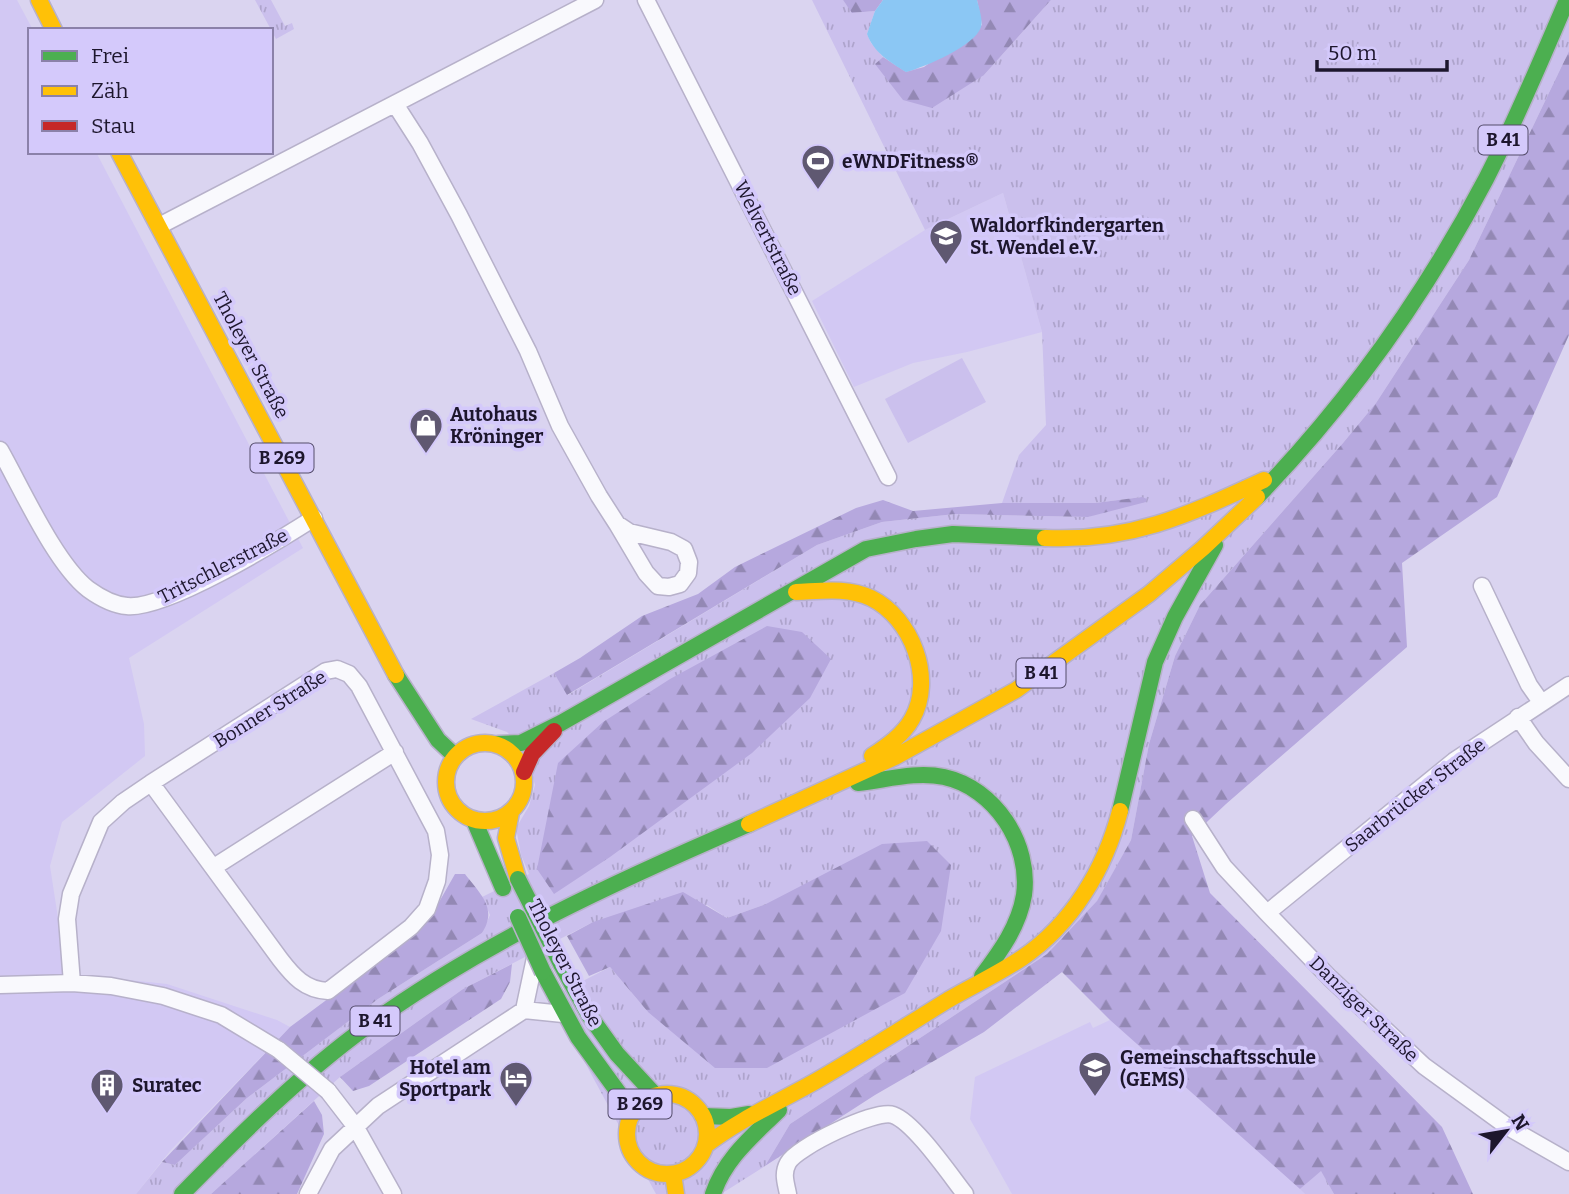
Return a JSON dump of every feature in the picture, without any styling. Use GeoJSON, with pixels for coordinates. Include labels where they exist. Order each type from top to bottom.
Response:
{"type":"FeatureCollection","features":[{"type":"Feature","properties":{"kind":"main road"},"geometry":{"type":"LineString","coordinates":[[38,0],[53,28]]}},
{"type":"Feature","properties":{"kind":"main road","name":"B 41"},"geometry":{"type":"LineString","coordinates":[[182,1194],[252,1124],[326,1059],[392,1009],[466,963],[599,891],[831,788],[919,745],[1012,693],[1111,625],[1193,557],[1281,473],[1331,413],[1420,292],[1473,202],[1534,78],[1567,0]]}},
{"type":"Feature","properties":{"kind":"main road","name":"Tholeyer Straße"},"geometry":{"type":"LineString","coordinates":[[121,154],[391,667],[438,740],[455,756]]}},
{"type":"Feature","properties":{"kind":"main road"},"geometry":{"type":"LineString","coordinates":[[455,756],[479,742],[521,743],[561,723],[866,549],[919,538],[965,534],[1059,539],[1110,536],[1164,523],[1281,473]]}},
{"type":"Feature","properties":{"kind":"main road"},"geometry":{"type":"LineString","coordinates":[[706,1144],[723,1131],[798,1091],[977,982],[1014,963],[1049,935],[1075,907],[1096,874],[1114,837],[1128,784],[1138,723],[1155,661],[1178,611],[1223,529]]}},
{"type":"Feature","properties":{"kind":"main road"},"geometry":{"type":"LineString","coordinates":[[792,593],[854,592],[879,602],[900,620],[914,641],[920,663],[920,693],[913,719],[897,736],[831,788]]}},
{"type":"Feature","properties":{"kind":"main road"},"geometry":{"type":"LineString","coordinates":[[524,772],[532,754],[561,723]]}},
{"type":"Feature","properties":{"kind":"main road"},"geometry":{"type":"LineString","coordinates":[[498,744],[509,750],[524,772]]}},
{"type":"Feature","properties":{"kind":"main road","name":"B 269"},"geometry":{"type":"LineString","coordinates":[[455,756],[448,767],[445,780],[447,793],[453,805],[474,820]]}},
{"type":"Feature","properties":{"kind":"main road","name":"B 269"},"geometry":{"type":"LineString","coordinates":[[511,813],[523,794],[524,772]]}},
{"type":"Feature","properties":{"kind":"main road"},"geometry":{"type":"LineString","coordinates":[[831,788],[911,776],[943,777],[963,782],[986,795],[1003,813],[1015,836],[1021,856],[1024,887],[1019,915],[1003,949],[977,982]]}},
{"type":"Feature","properties":{"kind":"main road"},"geometry":{"type":"LineString","coordinates":[[474,820],[487,822],[511,813]]}},
{"type":"Feature","properties":{"kind":"main road","name":"Tholeyer Straße"},"geometry":{"type":"LineString","coordinates":[[511,813],[505,824],[506,848],[518,879],[561,964],[589,1015],[610,1044],[655,1095]]}},
{"type":"Feature","properties":{"kind":"main road","name":"Tholeyer Straße"},"geometry":{"type":"LineString","coordinates":[[474,820],[563,1014],[594,1061],[621,1093],[630,1117]]}},
{"type":"Feature","properties":{"kind":"main road"},"geometry":{"type":"LineString","coordinates":[[713,1194],[715,1184],[730,1160],[798,1091]]}},
{"type":"Feature","properties":{"kind":"main road","name":"B 269"},"geometry":{"type":"LineString","coordinates":[[673,1174],[648,1170],[631,1153],[627,1141],[630,1117],[640,1103],[655,1095],[669,1094],[683,1097],[695,1105],[703,1116]]}},
{"type":"Feature","properties":{"kind":"main road"},"geometry":{"type":"LineString","coordinates":[[676,1194],[673,1174],[694,1165],[706,1144],[707,1130],[703,1116],[731,1117],[753,1114]]}},
{"type":"Feature","properties":{"kind":"street"},"geometry":{"type":"LineString","coordinates":[[159,226],[595,0]]}},
{"type":"Feature","properties":{"kind":"street","name":"Welvertstraße"},"geometry":{"type":"LineString","coordinates":[[646,0],[888,477]]}},
{"type":"Feature","properties":{"kind":"street"},"geometry":{"type":"LineString","coordinates":[[395,104],[420,143],[459,215],[528,351],[560,426],[617,524],[646,573],[657,586],[680,584],[688,573],[689,562],[684,549],[671,542],[629,532],[617,524]]}},
{"type":"Feature","properties":{"kind":"street","name":"Tritschlerstraße"},"geometry":{"type":"LineString","coordinates":[[0,450],[63,562],[88,589],[107,600],[128,606],[156,602],[182,591],[232,566],[314,518]]}},
{"type":"Feature","properties":{"kind":"street"},"geometry":{"type":"LineString","coordinates":[[1482,586],[1529,685],[1541,702]]}},
{"type":"Feature","properties":{"kind":"street","name":"Bonner Straße"},"geometry":{"type":"LineString","coordinates":[[72,983],[67,919],[71,894],[101,822],[123,802],[151,783],[327,671],[337,669],[349,674],[359,686],[436,831],[440,855],[437,881],[427,909],[411,927],[328,991],[315,990],[296,979],[151,783]]}},
{"type":"Feature","properties":{"kind":"street","name":"Saarbrücker Straße"},"geometry":{"type":"LineString","coordinates":[[1267,913],[1415,791],[1518,717],[1569,685]]}},
{"type":"Feature","properties":{"kind":"street"},"geometry":{"type":"LineString","coordinates":[[1518,717],[1536,743],[1569,779]]}},
{"type":"Feature","properties":{"kind":"street"},"geometry":{"type":"LineString","coordinates":[[214,867],[395,752]]}},
{"type":"Feature","properties":{"kind":"street","name":"Danziger Straße"},"geometry":{"type":"LineString","coordinates":[[1194,820],[1224,867],[1267,913],[1330,978],[1424,1066],[1508,1127],[1569,1162]]}},
{"type":"Feature","properties":{"kind":"street"},"geometry":{"type":"LineString","coordinates":[[524,1010],[536,956]]}},
{"type":"Feature","properties":{"kind":"street"},"geometry":{"type":"LineString","coordinates":[[0,985],[72,983],[111,986],[163,996],[221,1015],[279,1050],[328,1091],[355,1126],[393,1194]]}},
{"type":"Feature","properties":{"kind":"street"},"geometry":{"type":"LineString","coordinates":[[308,1194],[332,1149],[378,1106],[524,1010],[563,1014]]}},
{"type":"Feature","properties":{"kind":"street"},"geometry":{"type":"LineString","coordinates":[[788,1194],[784,1174],[789,1161],[805,1147],[875,1115],[891,1114],[907,1123],[965,1194]]}},
{"type":"Feature","properties":{"kind":"shaded area"},"geometry":{"type":"Polygon","coordinates":[[[0,0],[17,0],[32,28],[28,28],[28,154],[97,154],[303,548],[129,658],[144,724],[145,756],[62,822],[50,866],[67,977],[167,984],[277,1020],[290,1027],[170,1151],[136,1194],[0,1194],[0,0]]]}},
{"type":"Feature","properties":{"kind":"shaded area","name":"Waldorfkindergarten St. Wendel e.V."},"geometry":{"type":"Polygon","coordinates":[[[1003,193],[1042,332],[913,363],[854,387],[812,301],[925,230],[1003,193]]]}},
{"type":"Feature","properties":{"kind":"shaded area","name":"Gemeinschaftsschule (GEMS)"},"geometry":{"type":"Polygon","coordinates":[[[1110,1020],[1178,1060],[1305,1194],[1012,1194],[970,1119],[975,1077],[1090,1022],[1093,1028],[1110,1020]]]}},
{"type":"Feature","properties":{"kind":"green space"},"geometry":{"type":"Polygon","coordinates":[[[255,0],[271,0],[285,26],[292,23],[294,29],[276,39],[273,28],[270,28],[255,0]]]}},
{"type":"Feature","properties":{"kind":"green space"},"geometry":{"type":"Polygon","coordinates":[[[812,0],[843,0],[853,13],[875,11],[867,34],[883,57],[875,64],[984,75],[1051,0],[1569,0],[1569,51],[1469,260],[1376,403],[1200,605],[1175,656],[1149,744],[1131,840],[1097,902],[1047,954],[790,1124],[765,1166],[721,1194],[656,1194],[550,998],[610,967],[648,1012],[766,904],[727,918],[707,905],[593,922],[463,989],[340,1077],[211,1194],[136,1194],[162,1162],[175,1165],[247,1098],[378,999],[482,933],[490,915],[482,897],[529,874],[521,855],[516,828],[529,806],[535,785],[526,753],[507,732],[471,719],[554,673],[568,695],[817,545],[882,522],[955,514],[1088,517],[1142,497],[1095,503],[1002,503],[1019,455],[1046,425],[1042,332],[1003,193],[925,230],[812,0]]]}},
{"type":"Feature","properties":{"kind":"green space"},"geometry":{"type":"Polygon","coordinates":[[[843,0],[883,0],[875,11],[852,13],[843,0]]]}},
{"type":"Feature","properties":{"kind":"green space"},"geometry":{"type":"Polygon","coordinates":[[[977,0],[1051,0],[984,75],[932,108],[903,100],[875,64],[883,57],[906,72],[924,67],[982,25],[977,0]]]}},
{"type":"Feature","properties":{"kind":"green space"},"geometry":{"type":"Polygon","coordinates":[[[1569,51],[1569,335],[1497,497],[1402,563],[1407,647],[1192,836],[1210,893],[1442,1127],[1473,1194],[1334,1194],[1321,1171],[1300,1189],[1110,1020],[1062,972],[984,1032],[875,1095],[765,1166],[790,1124],[1047,954],[1097,901],[1131,840],[1149,744],[1175,656],[1200,605],[1376,403],[1469,260],[1569,51]]]}},
{"type":"Feature","properties":{"kind":"green space"},"geometry":{"type":"Polygon","coordinates":[[[962,358],[986,402],[908,443],[885,399],[962,358]]]}},
{"type":"Feature","properties":{"kind":"green space"},"geometry":{"type":"Polygon","coordinates":[[[1142,497],[1147,499],[1146,502],[1088,517],[955,514],[882,522],[817,545],[567,695],[554,673],[642,616],[698,594],[735,567],[856,508],[883,500],[913,511],[1002,503],[1095,503],[1142,497]]]}},
{"type":"Feature","properties":{"kind":"green space"},"geometry":{"type":"Polygon","coordinates":[[[767,626],[802,632],[831,659],[810,698],[752,753],[610,857],[554,894],[537,869],[558,763],[603,722],[670,679],[767,626]]]}},
{"type":"Feature","properties":{"kind":"green space"},"geometry":{"type":"Polygon","coordinates":[[[927,841],[951,865],[941,931],[905,993],[767,1068],[715,1068],[648,1012],[610,967],[589,976],[567,936],[593,922],[683,892],[727,918],[766,904],[882,844],[927,841]]]}},
{"type":"Feature","properties":{"kind":"green space"},"geometry":{"type":"Polygon","coordinates":[[[455,874],[465,874],[485,902],[488,916],[482,933],[378,999],[247,1098],[175,1165],[162,1162],[290,1027],[414,935],[430,918],[455,874]]]}},
{"type":"Feature","properties":{"kind":"green space"},"geometry":{"type":"Polygon","coordinates":[[[512,964],[510,982],[501,999],[369,1086],[353,1091],[340,1077],[463,989],[512,964]]]}},
{"type":"Feature","properties":{"kind":"green space"},"geometry":{"type":"Polygon","coordinates":[[[314,1101],[322,1115],[324,1134],[297,1194],[211,1194],[314,1101]]]}},
{"type":"Feature","properties":{"kind":"green space"},"geometry":{"type":"Polygon","coordinates":[[[1321,1170],[1334,1194],[1305,1194],[1300,1189],[1321,1170]]]}},
{"type":"Feature","properties":{"kind":"water"},"geometry":{"type":"Polygon","coordinates":[[[883,0],[977,0],[981,27],[977,34],[960,48],[925,66],[906,72],[878,52],[867,34],[875,11],[883,0]]]}},
{"type":"Feature","properties":{"kind":"traffic: fast"},"geometry":{"type":"LineString","coordinates":[[1257,497],[1323,424],[1411,306],[1486,179],[1567,0]]}},
{"type":"Feature","properties":{"kind":"traffic: fast"},"geometry":{"type":"LineString","coordinates":[[498,744],[521,743],[561,723],[866,549],[953,534],[1045,538]]}},
{"type":"Feature","properties":{"kind":"traffic: fast"},"geometry":{"type":"LineString","coordinates":[[1120,811],[1155,662],[1175,617],[1215,545]]}},
{"type":"Feature","properties":{"kind":"traffic: fast"},"geometry":{"type":"LineString","coordinates":[[396,675],[438,740],[455,756]]}},
{"type":"Feature","properties":{"kind":"traffic: fast"},"geometry":{"type":"LineString","coordinates":[[858,783],[912,775],[944,777],[979,793],[1006,821],[1022,857],[1024,895],[1013,928],[982,976]]}},
{"type":"Feature","properties":{"kind":"traffic: fast"},"geometry":{"type":"LineString","coordinates":[[474,820],[503,888]]}},
{"type":"Feature","properties":{"kind":"traffic: fast"},"geometry":{"type":"LineString","coordinates":[[182,1194],[248,1128],[317,1065],[411,996],[457,967],[552,915],[749,824]]}},
{"type":"Feature","properties":{"kind":"traffic: fast"},"geometry":{"type":"LineString","coordinates":[[518,879],[561,964]]}},
{"type":"Feature","properties":{"kind":"traffic: fast"},"geometry":{"type":"LineString","coordinates":[[518,917],[543,972]]}},
{"type":"Feature","properties":{"kind":"traffic: fast"},"geometry":{"type":"LineString","coordinates":[[561,964],[589,1015],[617,1054],[655,1095]]}},
{"type":"Feature","properties":{"kind":"traffic: fast"},"geometry":{"type":"LineString","coordinates":[[543,972],[578,1037],[618,1092],[630,1117]]}},
{"type":"Feature","properties":{"kind":"traffic: fast"},"geometry":{"type":"LineString","coordinates":[[713,1194],[732,1158],[779,1110]]}},
{"type":"Feature","properties":{"kind":"traffic: fast"},"geometry":{"type":"LineString","coordinates":[[703,1116],[731,1117],[749,1114]]}},
{"type":"Feature","properties":{"kind":"traffic: slow"},"geometry":{"type":"LineString","coordinates":[[39,0],[53,28]]}},
{"type":"Feature","properties":{"kind":"traffic: slow"},"geometry":{"type":"LineString","coordinates":[[120,154],[396,675]]}},
{"type":"Feature","properties":{"kind":"traffic: slow"},"geometry":{"type":"LineString","coordinates":[[1045,538],[1105,536],[1132,531],[1184,515],[1264,480]]}},
{"type":"Feature","properties":{"kind":"traffic: slow"},"geometry":{"type":"LineString","coordinates":[[749,824],[895,757],[1016,690],[1149,594],[1257,497]]}},
{"type":"Feature","properties":{"kind":"traffic: slow"},"geometry":{"type":"LineString","coordinates":[[796,592],[834,590],[871,598],[898,620],[916,651],[920,668],[919,703],[904,730],[872,756]]}},
{"type":"Feature","properties":{"kind":"traffic: slow"},"geometry":{"type":"LineString","coordinates":[[477,743],[493,743],[507,749],[518,760],[524,774],[524,782],[524,790],[518,804],[507,815],[493,821],[477,821],[463,815],[452,804],[446,790],[446,774],[452,760],[463,749],[477,743]]}},
{"type":"Feature","properties":{"kind":"traffic: slow"},"geometry":{"type":"LineString","coordinates":[[706,1145],[1013,964],[1040,944],[1071,912],[1084,894],[1105,854],[1120,811]]}},
{"type":"Feature","properties":{"kind":"traffic: slow"},"geometry":{"type":"LineString","coordinates":[[511,812],[506,838],[518,879]]}},
{"type":"Feature","properties":{"kind":"traffic: slow"},"geometry":{"type":"LineString","coordinates":[[659,1094],[675,1094],[689,1100],[701,1112],[707,1126],[707,1134],[707,1142],[701,1156],[689,1168],[675,1174],[659,1174],[645,1168],[633,1156],[627,1142],[627,1126],[633,1112],[645,1100],[659,1094]]}},
{"type":"Feature","properties":{"kind":"traffic: slow"},"geometry":{"type":"LineString","coordinates":[[673,1174],[676,1194]]}},
{"type":"Feature","properties":{"kind":"traffic: jam"},"geometry":{"type":"LineString","coordinates":[[524,772],[532,754],[554,731]]}},
{"type":"Feature","properties":{"kind":"place","name":"eWNDFitness®"},"geometry":{"type":"Point","coordinates":[818,191]}},
{"type":"Feature","properties":{"kind":"place","name":"Waldorfkindergarten St. Wendel e.V."},"geometry":{"type":"Point","coordinates":[946,266]}},
{"type":"Feature","properties":{"kind":"place","name":"Autohaus Kröninger"},"geometry":{"type":"Point","coordinates":[426,455]}},
{"type":"Feature","properties":{"kind":"place","name":"Gemeinschaftsschule (GEMS)"},"geometry":{"type":"Point","coordinates":[1095,1098]}},
{"type":"Feature","properties":{"kind":"place","name":"Hotel am Sportpark"},"geometry":{"type":"Point","coordinates":[516,1108]}},
{"type":"Feature","properties":{"kind":"place","name":"Suratec"},"geometry":{"type":"Point","coordinates":[107,1115]}}]}
